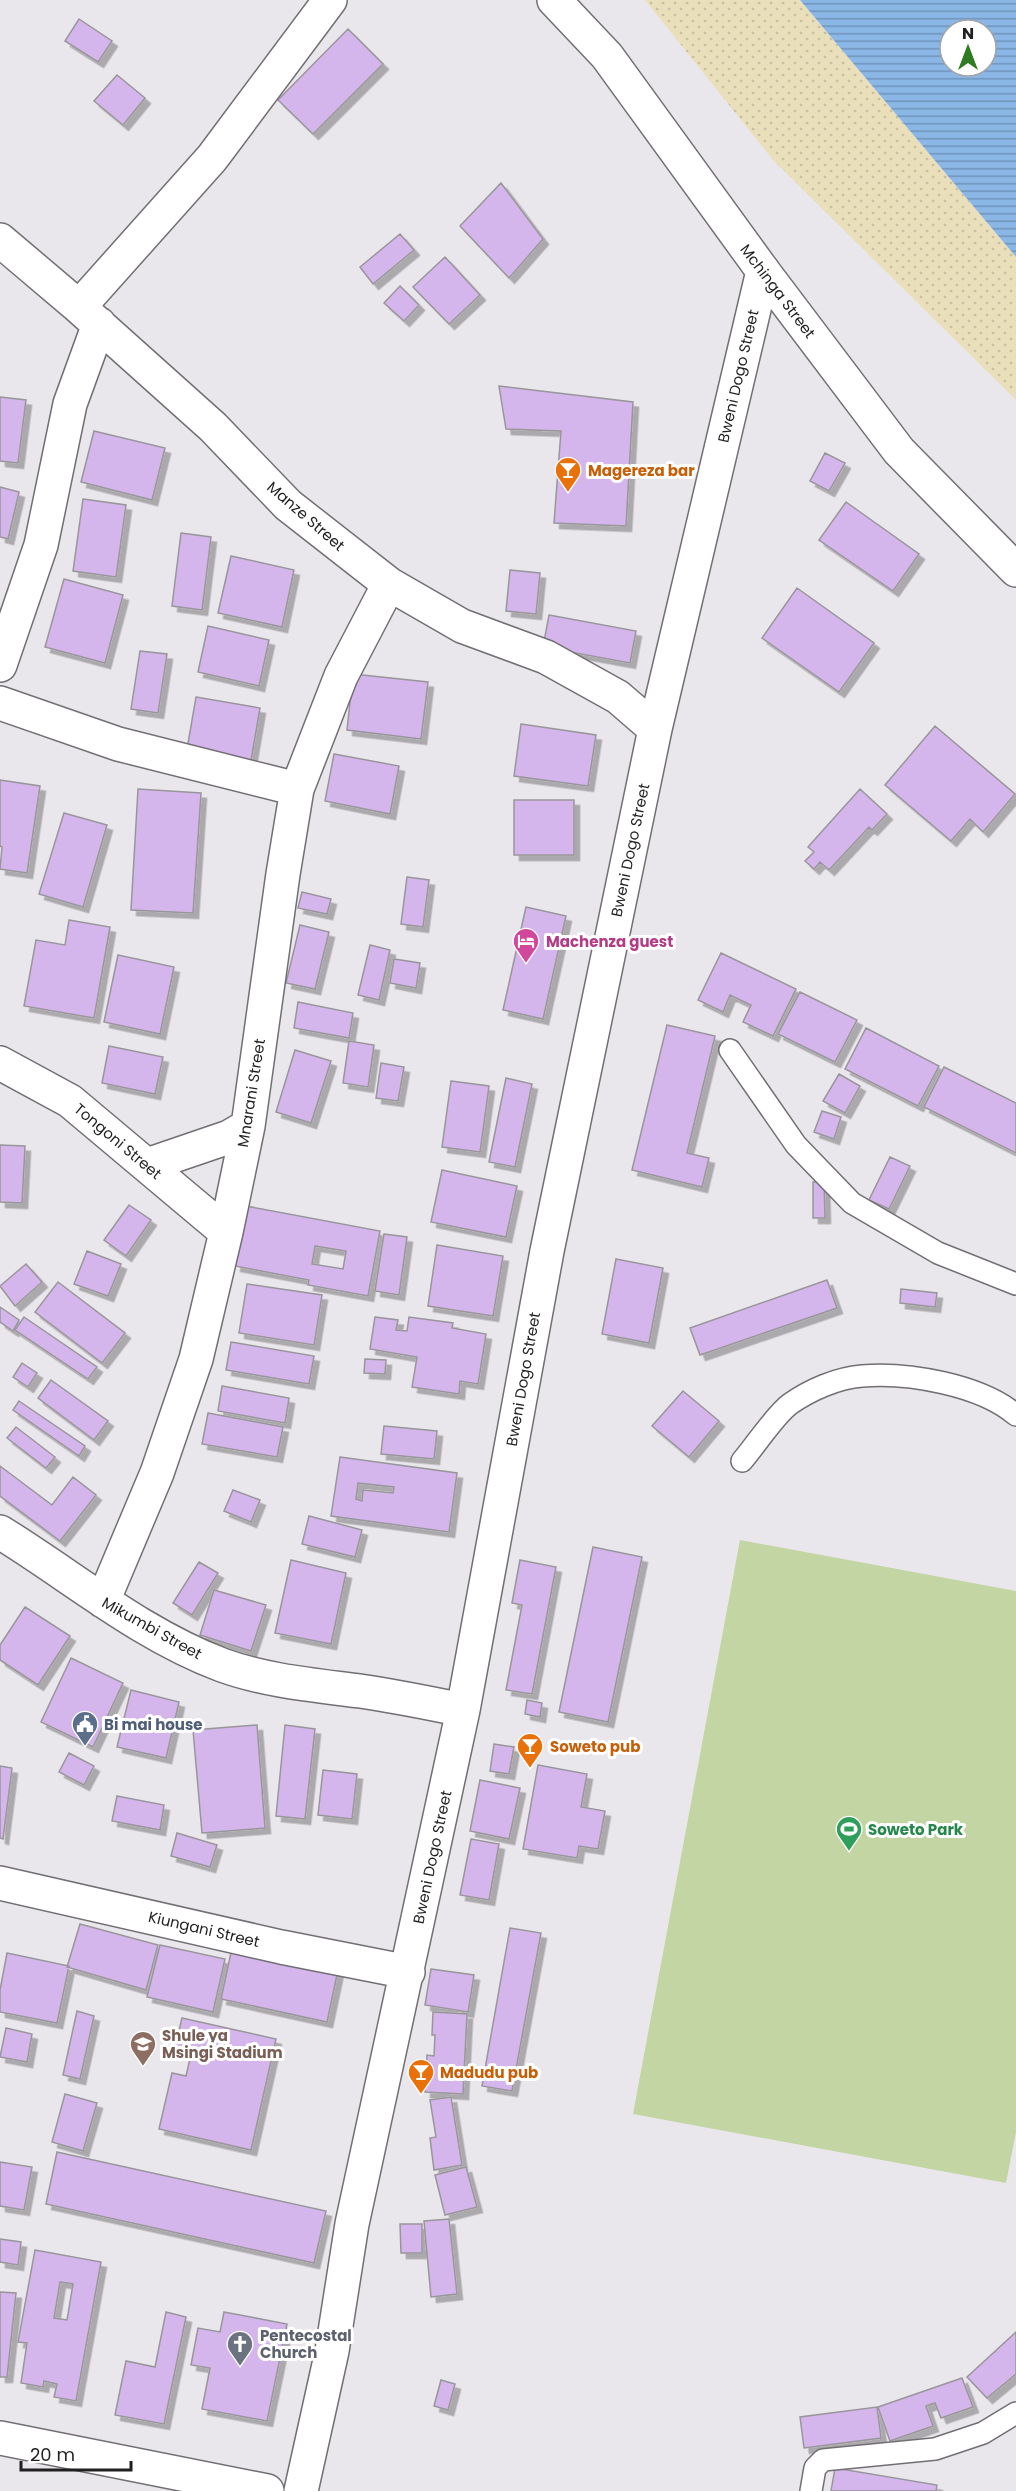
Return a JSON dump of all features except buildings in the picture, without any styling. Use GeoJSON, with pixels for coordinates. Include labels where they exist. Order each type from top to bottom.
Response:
{"type":"FeatureCollection","features":[{"type":"Feature","properties":{"kind":"street"},"geometry":{"type":"LineString","coordinates":[[0,664],[41,545],[89,315],[212,158],[330,0]]}},
{"type":"Feature","properties":{"kind":"street","name":"Mchinga Street"},"geometry":{"type":"LineString","coordinates":[[554,0],[607,56],[763,272],[899,451],[1016,570]]}},
{"type":"Feature","properties":{"kind":"street","name":"Manze Street"},"geometry":{"type":"LineString","coordinates":[[0,240],[89,315],[213,427],[288,505],[389,584],[462,626],[546,657],[618,697],[656,729]]}},
{"type":"Feature","properties":{"kind":"street","name":"Bweni Dogo Street"},"geometry":{"type":"LineString","coordinates":[[301,2491],[332,2351],[352,2224],[463,1710],[547,1251],[656,729],[763,272]]}},
{"type":"Feature","properties":{"kind":"street","name":"Mnarani Street"},"geometry":{"type":"LineString","coordinates":[[103,1601],[157,1473],[189,1380],[226,1233],[248,1126],[297,789],[341,675],[389,584]]}},
{"type":"Feature","properties":{"kind":"street"},"geometry":{"type":"LineString","coordinates":[[0,703],[118,744],[297,789]]}},
{"type":"Feature","properties":{"kind":"street","name":"Tongoni Street"},"geometry":{"type":"LineString","coordinates":[[0,1064],[70,1101],[226,1233]]}},
{"type":"Feature","properties":{"kind":"street"},"geometry":{"type":"LineString","coordinates":[[147,1166],[229,1137],[248,1126]]}},
{"type":"Feature","properties":{"kind":"street","name":"Mikumbi Street"},"geometry":{"type":"LineString","coordinates":[[0,1532],[103,1601],[175,1644],[222,1665],[265,1678],[373,1693],[463,1710]]}},
{"type":"Feature","properties":{"kind":"street","name":"Kiungani Street"},"geometry":{"type":"LineString","coordinates":[[0,1883],[281,1947],[408,1972]]}},
{"type":"Feature","properties":{"kind":"street"},"geometry":{"type":"LineString","coordinates":[[0,2438],[267,2491]]}},
{"type":"Feature","properties":{"kind":"lane"},"geometry":{"type":"LineString","coordinates":[[730,1050],[796,1145],[852,1203],[938,1253],[1016,1284]]}},
{"type":"Feature","properties":{"kind":"lane"},"geometry":{"type":"LineString","coordinates":[[742,1461],[788,1406],[817,1388],[861,1376],[912,1377],[956,1385],[1013,1406]]}},
{"type":"Feature","properties":{"kind":"lane"},"geometry":{"type":"LineString","coordinates":[[811,2491],[815,2468],[823,2460],[935,2449],[983,2433],[1016,2413]]}},
{"type":"Feature","properties":{"kind":"sand"},"geometry":{"type":"Polygon","coordinates":[[[645,0],[800,0],[1016,257],[1016,400],[773,160],[645,0]]]}},
{"type":"Feature","properties":{"kind":"green space","name":"Soweto Park"},"geometry":{"type":"Polygon","coordinates":[[[740,1540],[1016,1591],[1016,2132],[1006,2183],[633,2114],[740,1540]]]}},
{"type":"Feature","properties":{"kind":"water"},"geometry":{"type":"Polygon","coordinates":[[[800,0],[1016,0],[1016,257],[800,0]]]}},
{"type":"Feature","properties":{"kind":"place","name":"Magereza bar"},"geometry":{"type":"Point","coordinates":[568,493]}},
{"type":"Feature","properties":{"kind":"place","name":"Machenza guest"},"geometry":{"type":"Point","coordinates":[526,964]}},
{"type":"Feature","properties":{"kind":"place","name":"Bi mai house"},"geometry":{"type":"Point","coordinates":[85,1747]}},
{"type":"Feature","properties":{"kind":"place","name":"Soweto pub"},"geometry":{"type":"Point","coordinates":[530,1769]}},
{"type":"Feature","properties":{"kind":"place","name":"Soweto Park"},"geometry":{"type":"Point","coordinates":[849,1852]}},
{"type":"Feature","properties":{"kind":"place","name":"Shule ya Msingi Stadium"},"geometry":{"type":"Point","coordinates":[143,2067]}},
{"type":"Feature","properties":{"kind":"place","name":"Madudu pub"},"geometry":{"type":"Point","coordinates":[421,2095]}},
{"type":"Feature","properties":{"kind":"place","name":"Pentecostal Church"},"geometry":{"type":"Point","coordinates":[240,2367]}}]}
